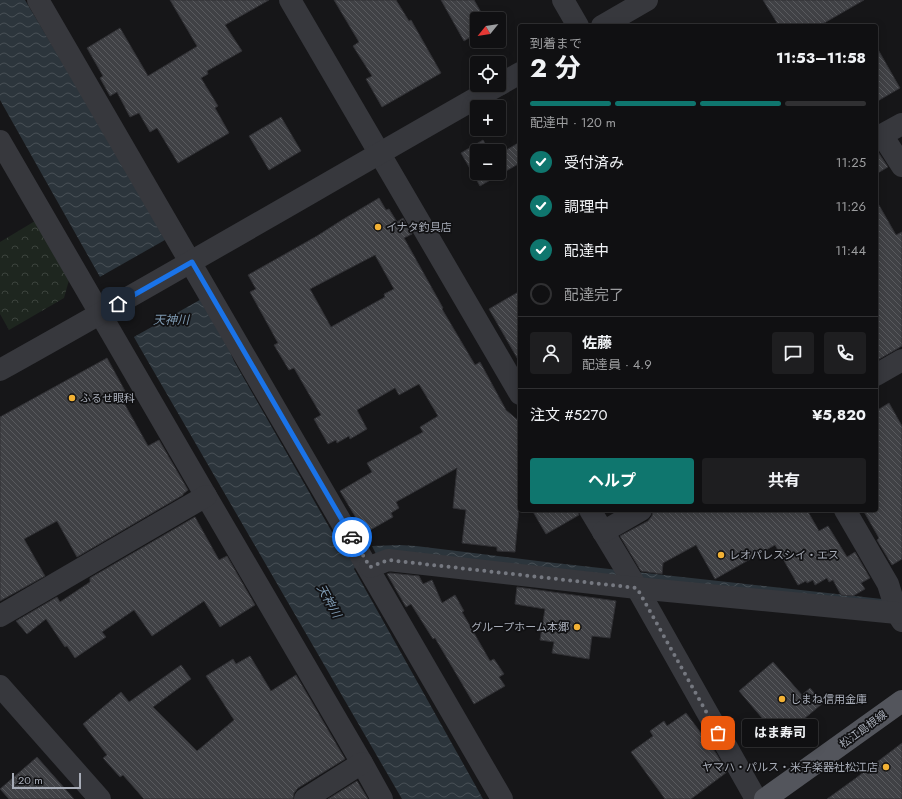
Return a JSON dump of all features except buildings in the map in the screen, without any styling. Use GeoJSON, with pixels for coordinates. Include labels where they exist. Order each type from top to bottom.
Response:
{"type":"FeatureCollection","features":[{"type":"Feature","properties":{"kind":"main road","name":"松江島根線"},"geometry":{"type":"LineString","coordinates":[[765,799],[902,701]]}},
{"type":"Feature","properties":{"kind":"street"},"geometry":{"type":"LineString","coordinates":[[38,0],[370,567],[502,799]]}},
{"type":"Feature","properties":{"kind":"street"},"geometry":{"type":"LineString","coordinates":[[290,0],[518,391]]}},
{"type":"Feature","properties":{"kind":"street"},"geometry":{"type":"LineString","coordinates":[[563,0],[577,24]]}},
{"type":"Feature","properties":{"kind":"street"},"geometry":{"type":"LineString","coordinates":[[605,24],[647,0]]}},
{"type":"Feature","properties":{"kind":"street"},"geometry":{"type":"LineString","coordinates":[[506,81],[518,74]]}},
{"type":"Feature","properties":{"kind":"street"},"geometry":{"type":"LineString","coordinates":[[0,370],[103,313],[487,92]]}},
{"type":"Feature","properties":{"kind":"street"},"geometry":{"type":"LineString","coordinates":[[902,124],[879,131],[902,166]]}},
{"type":"Feature","properties":{"kind":"street"},"geometry":{"type":"LineString","coordinates":[[0,141],[103,313],[206,496],[362,762],[382,799]]}},
{"type":"Feature","properties":{"kind":"street"},"geometry":{"type":"LineString","coordinates":[[878,374],[902,360]]}},
{"type":"Feature","properties":{"kind":"street"},"geometry":{"type":"LineString","coordinates":[[0,616],[206,496]]}},
{"type":"Feature","properties":{"kind":"street"},"geometry":{"type":"LineString","coordinates":[[591,512],[637,588],[756,799]]}},
{"type":"Feature","properties":{"kind":"street"},"geometry":{"type":"LineString","coordinates":[[603,532],[638,512]]}},
{"type":"Feature","properties":{"kind":"street"},"geometry":{"type":"LineString","coordinates":[[370,567],[388,560],[900,617],[888,584],[845,512]]}},
{"type":"Feature","properties":{"kind":"street"},"geometry":{"type":"LineString","coordinates":[[0,686],[100,799]]}},
{"type":"Feature","properties":{"kind":"street"},"geometry":{"type":"LineString","coordinates":[[305,799],[362,762]]}},
{"type":"Feature","properties":{"kind":"green space"},"geometry":{"type":"Polygon","coordinates":[[[35,221],[69,280],[64,298],[9,330],[0,314],[0,242],[35,221]]]}},
{"type":"Feature","properties":{"kind":"water","name":"天神川"},"geometry":{"type":"Polygon","coordinates":[[[0,0],[25,0],[150,209],[208,301],[234,361],[344,553],[354,554],[359,561],[354,569],[483,799],[402,799],[139,346],[0,100],[0,0]]]}},
{"type":"Feature","properties":{"kind":"water"},"geometry":{"type":"Polygon","coordinates":[[[400,545],[882,599],[882,605],[376,554],[372,546],[400,545]]]}},
{"type":"Feature","properties":{"kind":"pier"},"geometry":{"type":"Polygon","coordinates":[[[172,236],[205,297],[132,338],[98,278],[172,236]]]}},
{"type":"Feature","properties":{"kind":"way so far"},"geometry":{"type":"LineString","coordinates":[[352,537],[370,567],[388,560],[637,588],[718,733]]}},
{"type":"Feature","properties":{"kind":"place","name":"イナタ釣具店"},"geometry":{"type":"Point","coordinates":[378,227]}},
{"type":"Feature","properties":{"kind":"place","name":"ふるせ眼科"},"geometry":{"type":"Point","coordinates":[72,398]}},
{"type":"Feature","properties":{"kind":"place","name":"レオパレスシイ・エス"},"geometry":{"type":"Point","coordinates":[721,555]}},
{"type":"Feature","properties":{"kind":"place","name":"グループホーム本郷"},"geometry":{"type":"Point","coordinates":[577,627]}},
{"type":"Feature","properties":{"kind":"place","name":"しまね信用金庫"},"geometry":{"type":"Point","coordinates":[782,699]}},
{"type":"Feature","properties":{"kind":"place","name":"はま寿司"},"geometry":{"type":"Point","coordinates":[718,733]}},
{"type":"Feature","properties":{"kind":"place","name":"ヤマハ・パルス・米子楽器社松江店"},"geometry":{"type":"Point","coordinates":[886,767]}},
{"type":"Feature","properties":{"kind":"route"},"geometry":{"type":"LineString","coordinates":[[118,304],[192,262],[352,537]]}}]}
